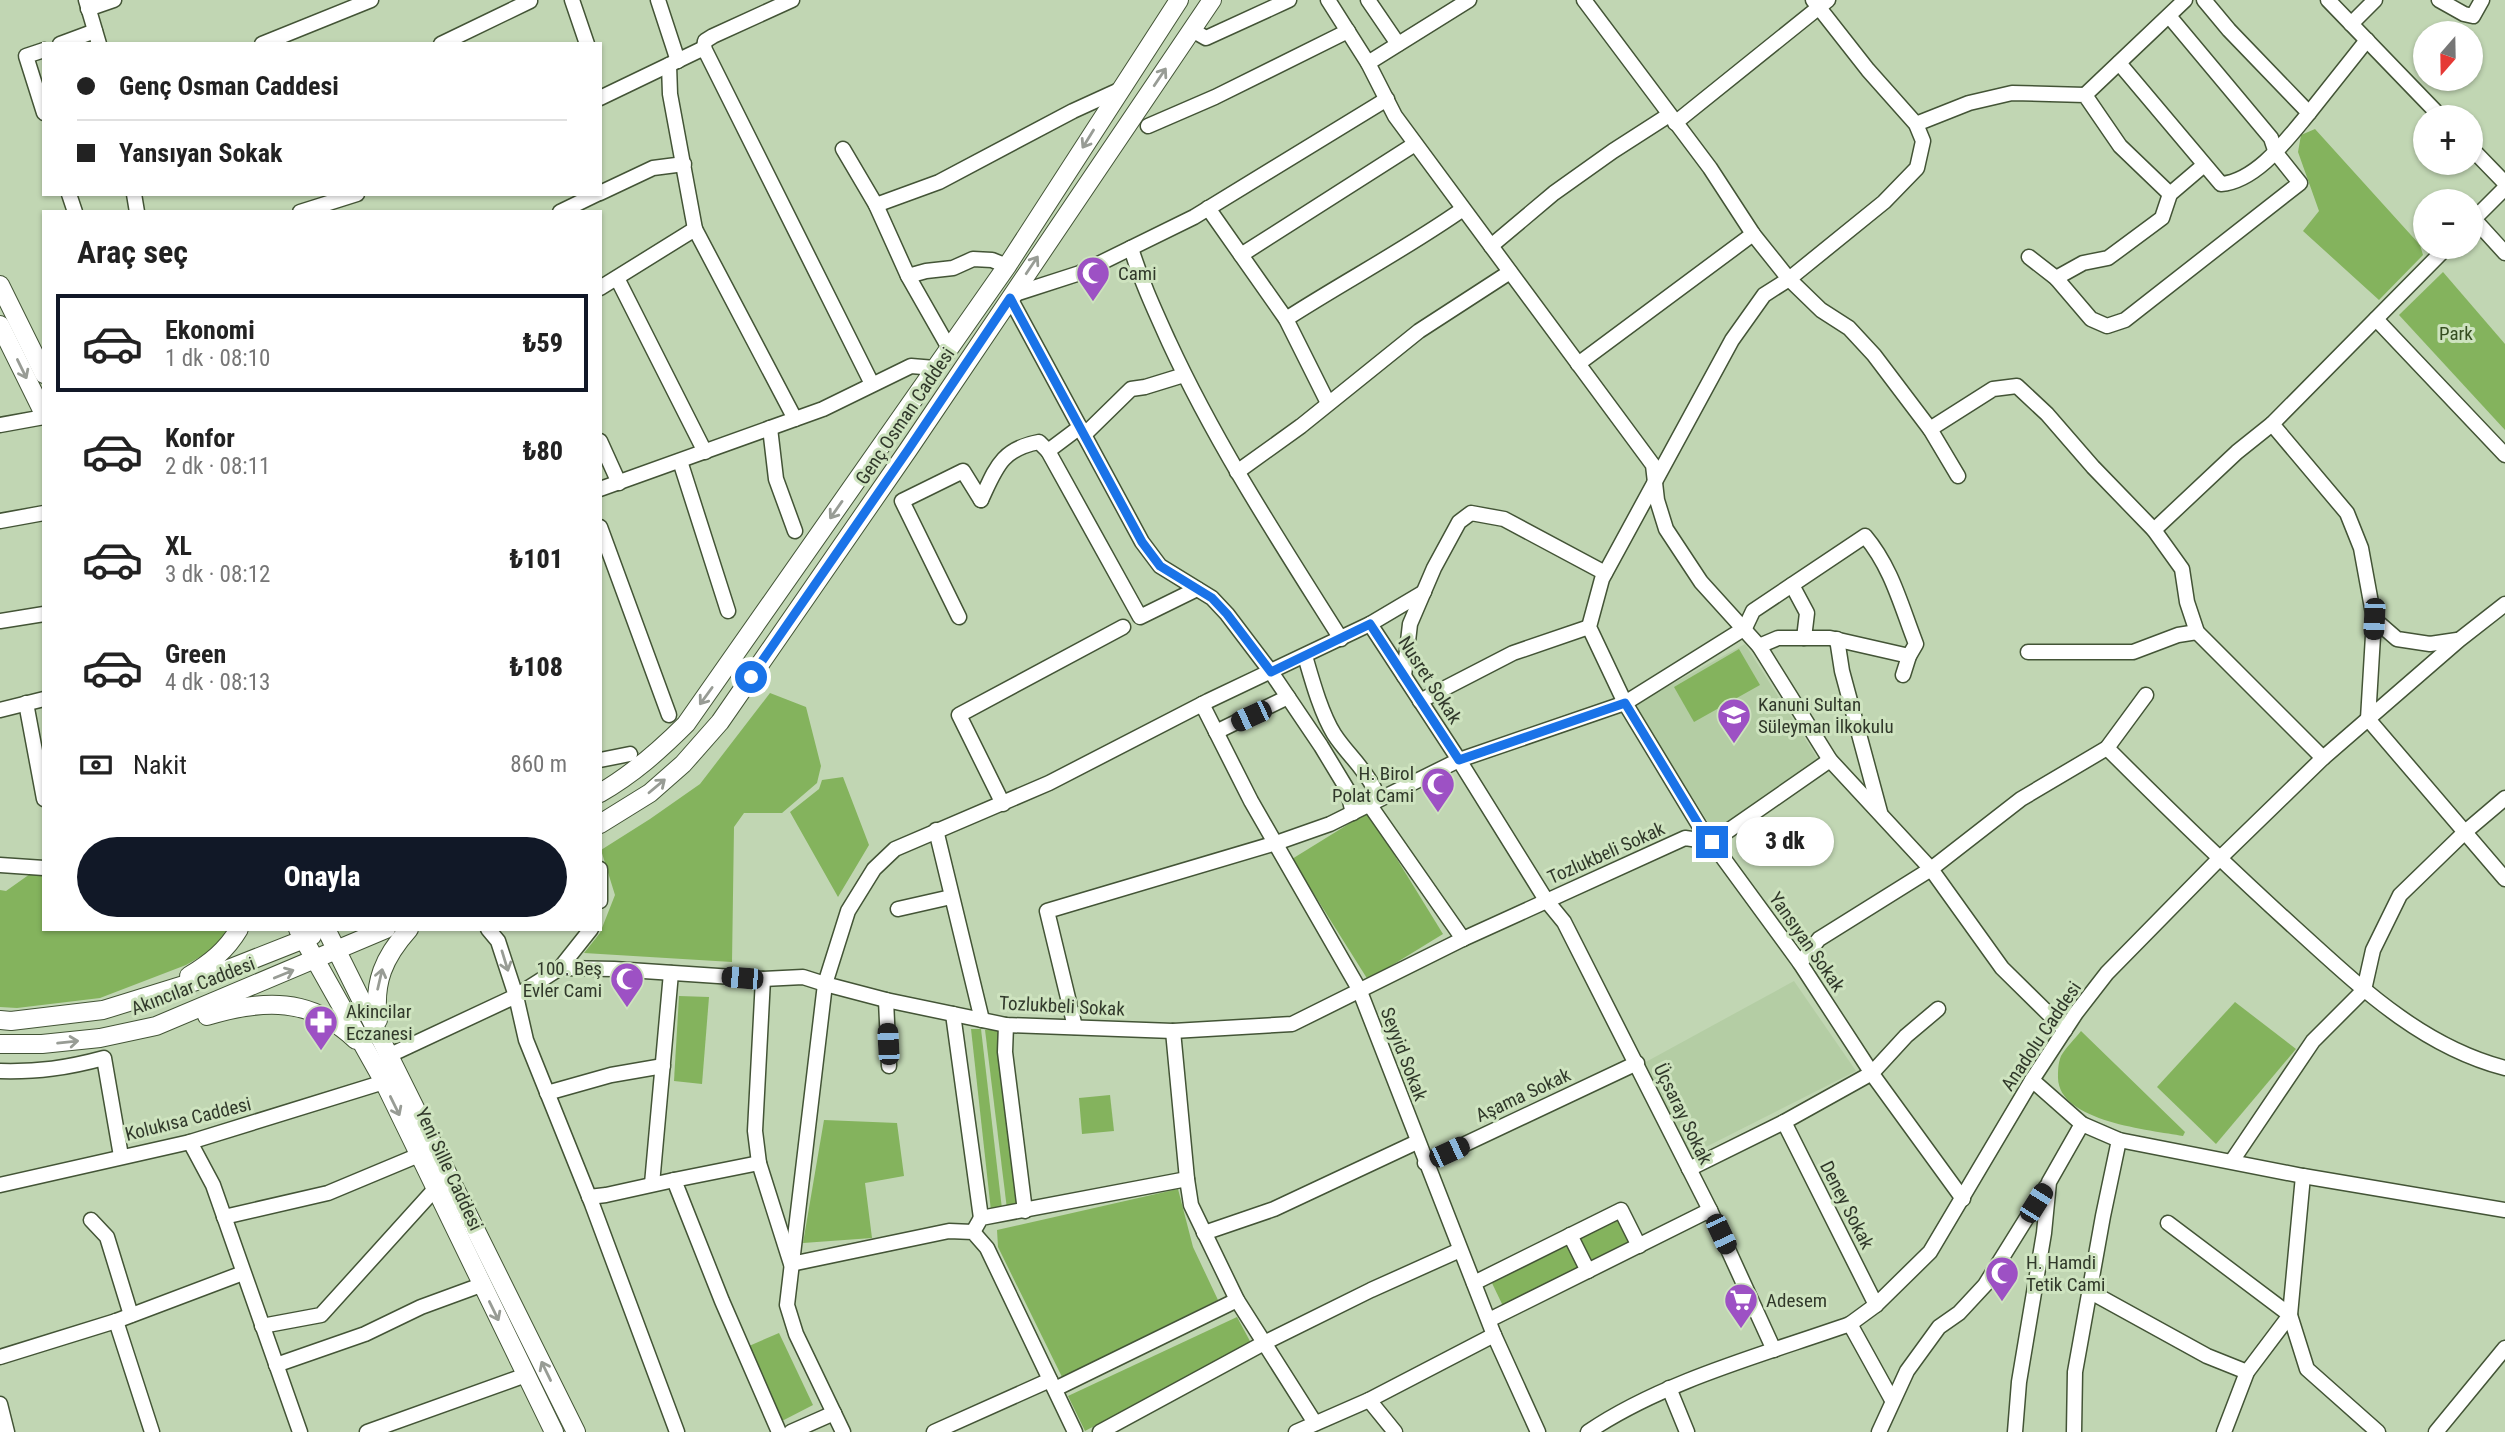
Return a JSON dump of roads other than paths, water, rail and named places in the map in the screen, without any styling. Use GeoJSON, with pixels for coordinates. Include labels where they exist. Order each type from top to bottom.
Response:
{"type":"FeatureCollection","features":[{"type":"Feature","properties":{"kind":"main road","name":"Genç Osman Caddesi"},"geometry":{"type":"LineString","coordinates":[[602,792],[656,754],[686,724],[1007,266],[1179,0]]}},
{"type":"Feature","properties":{"kind":"main road","name":"Genç Osman Caddesi"},"geometry":{"type":"LineString","coordinates":[[602,823],[650,793],[683,764],[720,722],[908,450],[1212,0]]}},
{"type":"Feature","properties":{"kind":"main road"},"geometry":{"type":"LineString","coordinates":[[0,285],[42,365]]}},
{"type":"Feature","properties":{"kind":"main road"},"geometry":{"type":"LineString","coordinates":[[0,325],[42,411]]}},
{"type":"Feature","properties":{"kind":"main road"},"geometry":{"type":"LineString","coordinates":[[162,992],[212,962],[231,943],[238,931]]}},
{"type":"Feature","properties":{"kind":"main road","name":"Yeni Sille Caddesi"},"geometry":{"type":"LineString","coordinates":[[327,931],[576,1432]]}},
{"type":"Feature","properties":{"kind":"main road"},"geometry":{"type":"LineString","coordinates":[[315,961],[382,931]]}},
{"type":"Feature","properties":{"kind":"main road"},"geometry":{"type":"LineString","coordinates":[[381,1037],[375,999],[381,970],[407,931]]}},
{"type":"Feature","properties":{"kind":"main road","name":"Akıncılar Caddesi"},"geometry":{"type":"LineString","coordinates":[[0,1020],[103,1010],[203,979],[301,935]]}},
{"type":"Feature","properties":{"kind":"main road","name":"Yeni Sille Caddesi"},"geometry":{"type":"LineString","coordinates":[[301,935],[384,1082],[554,1432]]}},
{"type":"Feature","properties":{"kind":"main road","name":"Akıncılar Caddesi"},"geometry":{"type":"LineString","coordinates":[[0,1044],[43,1044],[100,1038],[156,1026],[315,961]]}},
{"type":"Feature","properties":{"kind":"main road"},"geometry":{"type":"LineString","coordinates":[[156,1026],[179,1024],[253,1004],[287,1004],[327,1018],[344,1029],[368,1052]]}},
{"type":"Feature","properties":{"kind":"street"},"geometry":{"type":"LineString","coordinates":[[71,42],[97,37],[87,5],[114,0]]}},
{"type":"Feature","properties":{"kind":"street"},"geometry":{"type":"LineString","coordinates":[[267,42],[371,0]]}},
{"type":"Feature","properties":{"kind":"street"},"geometry":{"type":"LineString","coordinates":[[572,0],[586,42]]}},
{"type":"Feature","properties":{"kind":"street"},"geometry":{"type":"LineString","coordinates":[[659,0],[673,63],[670,94],[695,229],[795,419]]}},
{"type":"Feature","properties":{"kind":"street"},"geometry":{"type":"LineString","coordinates":[[792,0],[713,36],[705,41],[704,48],[872,384]]}},
{"type":"Feature","properties":{"kind":"street"},"geometry":{"type":"LineString","coordinates":[[1192,30],[1206,38],[1289,0]]}},
{"type":"Feature","properties":{"kind":"street"},"geometry":{"type":"LineString","coordinates":[[1328,0],[1368,63],[1395,116],[1653,464],[1657,500],[1666,529],[1700,582],[1759,646],[1830,760],[1931,869],[2002,968],[2065,1030]]}},
{"type":"Feature","properties":{"kind":"street"},"geometry":{"type":"LineString","coordinates":[[1368,0],[1398,44]]}},
{"type":"Feature","properties":{"kind":"street"},"geometry":{"type":"LineString","coordinates":[[1368,63],[1469,0]]}},
{"type":"Feature","properties":{"kind":"street"},"geometry":{"type":"LineString","coordinates":[[1584,0],[1710,168],[1753,234],[1789,279],[1821,310],[1849,328],[1874,355],[1930,429],[1958,476]]}},
{"type":"Feature","properties":{"kind":"street"},"geometry":{"type":"LineString","coordinates":[[1916,124],[1969,103],[2012,93],[2085,95],[2185,0]]}},
{"type":"Feature","properties":{"kind":"street"},"geometry":{"type":"LineString","coordinates":[[2204,0],[2229,30],[2309,113]]}},
{"type":"Feature","properties":{"kind":"street"},"geometry":{"type":"LineString","coordinates":[[2328,0],[2429,105]]}},
{"type":"Feature","properties":{"kind":"street"},"geometry":{"type":"LineString","coordinates":[[2351,24],[2375,0]]}},
{"type":"Feature","properties":{"kind":"street"},"geometry":{"type":"LineString","coordinates":[[2439,0],[2473,16],[2482,0]]}},
{"type":"Feature","properties":{"kind":"street"},"geometry":{"type":"LineString","coordinates":[[445,42],[530,1]]}},
{"type":"Feature","properties":{"kind":"street"},"geometry":{"type":"LineString","coordinates":[[1420,701],[1513,653],[1588,627],[1605,573],[1732,340],[1764,295],[1789,279],[1884,202],[1917,168],[1923,141],[1916,124],[1868,70],[1820,3],[1672,119],[1613,151],[1554,193],[1491,246]]}},
{"type":"Feature","properties":{"kind":"street"},"geometry":{"type":"LineString","coordinates":[[2029,257],[2056,278],[2091,319],[2108,326],[2125,320],[2300,183],[2276,153],[2271,138],[2169,16]]}},
{"type":"Feature","properties":{"kind":"street"},"geometry":{"type":"LineString","coordinates":[[1148,126],[1215,97],[1348,31]]}},
{"type":"Feature","properties":{"kind":"street"},"geometry":{"type":"LineString","coordinates":[[2119,63],[2221,184],[2235,183],[2276,153],[2367,40]]}},
{"type":"Feature","properties":{"kind":"street"},"geometry":{"type":"LineString","coordinates":[[602,92],[704,48]]}},
{"type":"Feature","properties":{"kind":"street"},"geometry":{"type":"LineString","coordinates":[[42,51],[26,56],[42,107]]}},
{"type":"Feature","properties":{"kind":"street"},"geometry":{"type":"LineString","coordinates":[[876,205],[939,182],[1073,111],[1119,90]]}},
{"type":"Feature","properties":{"kind":"street"},"geometry":{"type":"LineString","coordinates":[[2085,95],[2120,146],[2170,194]]}},
{"type":"Feature","properties":{"kind":"street"},"geometry":{"type":"LineString","coordinates":[[1353,813],[1347,789],[1271,672],[1227,614],[1212,598],[1160,566],[1142,542],[1011,296],[1080,273],[1208,208],[1387,99]]}},
{"type":"Feature","properties":{"kind":"street"},"geometry":{"type":"LineString","coordinates":[[1241,256],[1415,144]]}},
{"type":"Feature","properties":{"kind":"street"},"geometry":{"type":"LineString","coordinates":[[843,149],[876,205],[908,276],[949,348]]}},
{"type":"Feature","properties":{"kind":"street"},"geometry":{"type":"LineString","coordinates":[[2483,161],[2505,185],[2483,210]]}},
{"type":"Feature","properties":{"kind":"street"},"geometry":{"type":"LineString","coordinates":[[602,191],[653,168],[684,164]]}},
{"type":"Feature","properties":{"kind":"street"},"geometry":{"type":"LineString","coordinates":[[2056,278],[2083,263],[2108,258],[2162,218],[2170,194],[2204,165]]}},
{"type":"Feature","properties":{"kind":"street"},"geometry":{"type":"LineString","coordinates":[[306,210],[351,196]]}},
{"type":"Feature","properties":{"kind":"street"},"geometry":{"type":"LineString","coordinates":[[563,210],[592,196]]}},
{"type":"Feature","properties":{"kind":"street"},"geometry":{"type":"LineString","coordinates":[[1208,208],[1286,318],[1328,403]]}},
{"type":"Feature","properties":{"kind":"street"},"geometry":{"type":"LineString","coordinates":[[1286,318],[1358,273],[1420,239],[1463,209]]}},
{"type":"Feature","properties":{"kind":"street"},"geometry":{"type":"LineString","coordinates":[[602,287],[695,229]]}},
{"type":"Feature","properties":{"kind":"street"},"geometry":{"type":"LineString","coordinates":[[2483,231],[2505,253]]}},
{"type":"Feature","properties":{"kind":"street"},"geometry":{"type":"LineString","coordinates":[[1578,363],[1753,234]]}},
{"type":"Feature","properties":{"kind":"street"},"geometry":{"type":"LineString","coordinates":[[1131,248],[1140,279],[1184,375],[1237,472],[1340,639]]}},
{"type":"Feature","properties":{"kind":"street"},"geometry":{"type":"LineString","coordinates":[[908,276],[953,268],[974,259],[992,260],[1007,266]]}},
{"type":"Feature","properties":{"kind":"street"},"geometry":{"type":"LineString","coordinates":[[2154,530],[2237,452],[2272,424],[2435,259]]}},
{"type":"Feature","properties":{"kind":"street"},"geometry":{"type":"LineString","coordinates":[[1237,472],[1301,426],[1419,331],[1510,272]]}},
{"type":"Feature","properties":{"kind":"street"},"geometry":{"type":"LineString","coordinates":[[617,278],[705,452]]}},
{"type":"Feature","properties":{"kind":"street"},"geometry":{"type":"LineString","coordinates":[[2376,318],[2505,455]]}},
{"type":"Feature","properties":{"kind":"street"},"geometry":{"type":"LineString","coordinates":[[602,488],[823,409],[911,366],[935,368]]}},
{"type":"Feature","properties":{"kind":"street"},"geometry":{"type":"LineString","coordinates":[[1048,451],[1082,431],[1131,389],[1184,375]]}},
{"type":"Feature","properties":{"kind":"street"},"geometry":{"type":"LineString","coordinates":[[1930,429],[1993,389],[2017,386],[2047,414],[2093,467],[2154,530],[2182,569],[2187,602],[2197,632],[2323,758]]}},
{"type":"Feature","properties":{"kind":"street"},"geometry":{"type":"LineString","coordinates":[[0,425],[42,415]]}},
{"type":"Feature","properties":{"kind":"street"},"geometry":{"type":"LineString","coordinates":[[2272,424],[2347,513],[2361,548],[2374,619],[2368,719],[2505,879]]}},
{"type":"Feature","properties":{"kind":"street"},"geometry":{"type":"LineString","coordinates":[[770,428],[776,479],[795,531]]}},
{"type":"Feature","properties":{"kind":"street"},"geometry":{"type":"LineString","coordinates":[[959,617],[902,501],[962,471],[981,500],[999,461],[1023,445],[1039,442],[1048,451],[1140,617],[1197,589]]}},
{"type":"Feature","properties":{"kind":"street"},"geometry":{"type":"LineString","coordinates":[[602,445],[619,483]]}},
{"type":"Feature","properties":{"kind":"street"},"geometry":{"type":"LineString","coordinates":[[680,461],[728,611]]}},
{"type":"Feature","properties":{"kind":"street"},"geometry":{"type":"LineString","coordinates":[[0,521],[42,513]]}},
{"type":"Feature","properties":{"kind":"street"},"geometry":{"type":"LineString","coordinates":[[1404,677],[1410,624],[1434,568],[1459,522],[1472,513],[1504,519],[1605,573]]}},
{"type":"Feature","properties":{"kind":"street"},"geometry":{"type":"LineString","coordinates":[[602,532],[669,715]]}},
{"type":"Feature","properties":{"kind":"street"},"geometry":{"type":"LineString","coordinates":[[1074,1027],[1047,911],[1276,844],[1330,824],[1459,760],[1625,703],[1745,628],[1754,611],[1865,536],[1877,550],[1899,593],[1916,644],[1903,675]]}},
{"type":"Feature","properties":{"kind":"street"},"geometry":{"type":"LineString","coordinates":[[1792,584],[1807,613],[1804,638]]}},
{"type":"Feature","properties":{"kind":"street"},"geometry":{"type":"LineString","coordinates":[[843,1432],[796,1334],[787,1305],[825,984],[848,911],[874,869],[895,849],[1049,783],[1202,704],[1370,624],[1424,592]]}},
{"type":"Feature","properties":{"kind":"street","name":"Anadolu Caddesi"},"geometry":{"type":"LineString","coordinates":[[1588,1432],[1619,1411],[1669,1388],[1850,1324],[1876,1305],[1930,1252],[2032,1080],[2107,973],[2323,758],[2459,640],[2505,604]]}},
{"type":"Feature","properties":{"kind":"street"},"geometry":{"type":"LineString","coordinates":[[0,621],[42,614]]}},
{"type":"Feature","properties":{"kind":"street"},"geometry":{"type":"LineString","coordinates":[[2374,619],[2397,639],[2430,644],[2459,640]]}},
{"type":"Feature","properties":{"kind":"street","name":"Nusret Sokak"},"geometry":{"type":"LineString","coordinates":[[1370,624],[1546,900]]}},
{"type":"Feature","properties":{"kind":"street"},"geometry":{"type":"LineString","coordinates":[[1003,804],[959,715],[1123,627]]}},
{"type":"Feature","properties":{"kind":"street","name":"Yansıyan Sokak"},"geometry":{"type":"LineString","coordinates":[[1588,627],[1625,703],[1699,825],[1800,963],[1872,1073],[1963,1199]]}},
{"type":"Feature","properties":{"kind":"street"},"geometry":{"type":"LineString","coordinates":[[2028,652],[2133,652],[2178,635],[2197,632]]}},
{"type":"Feature","properties":{"kind":"street"},"geometry":{"type":"LineString","coordinates":[[1759,646],[1778,638],[1837,639],[1909,656]]}},
{"type":"Feature","properties":{"kind":"street"},"geometry":{"type":"LineString","coordinates":[[1837,639],[1842,671],[1881,813]]}},
{"type":"Feature","properties":{"kind":"street"},"geometry":{"type":"LineString","coordinates":[[1305,656],[1334,733],[1364,769],[1374,788],[1370,804],[1463,939]]}},
{"type":"Feature","properties":{"kind":"street"},"geometry":{"type":"LineString","coordinates":[[1800,963],[1819,939],[1931,869],[2021,799],[2107,748],[2146,695]]}},
{"type":"Feature","properties":{"kind":"street"},"geometry":{"type":"LineString","coordinates":[[1216,732],[1288,697]]}},
{"type":"Feature","properties":{"kind":"street"},"geometry":{"type":"LineString","coordinates":[[0,710],[42,699]]}},
{"type":"Feature","properties":{"kind":"street"},"geometry":{"type":"LineString","coordinates":[[26,703],[42,788]]}},
{"type":"Feature","properties":{"kind":"street","name":"Seyyid Sokak"},"geometry":{"type":"LineString","coordinates":[[1202,704],[1251,801],[1359,989],[1494,1335],[1538,1432]]}},
{"type":"Feature","properties":{"kind":"street"},"geometry":{"type":"LineString","coordinates":[[2107,748],[2219,859],[2364,990],[2394,1014],[2440,1042],[2482,1062],[2505,1068]]}},
{"type":"Feature","properties":{"kind":"street"},"geometry":{"type":"LineString","coordinates":[[602,760],[630,754]]}},
{"type":"Feature","properties":{"kind":"street"},"geometry":{"type":"LineString","coordinates":[[1712,842],[1830,760]]}},
{"type":"Feature","properties":{"kind":"street"},"geometry":{"type":"LineString","coordinates":[[2232,1161],[2313,1041],[2364,990],[2373,950],[2399,895],[2465,832],[2505,799]]}},
{"type":"Feature","properties":{"kind":"street"},"geometry":{"type":"LineString","coordinates":[[936,830],[982,1020]]}},
{"type":"Feature","properties":{"kind":"street","name":"Tozlukbeli Sokak"},"geometry":{"type":"LineString","coordinates":[[560,968],[763,979],[803,977],[886,1000],[1006,1024],[1173,1031],[1292,1024],[1463,939],[1685,838],[1712,842]]}},
{"type":"Feature","properties":{"kind":"street"},"geometry":{"type":"LineString","coordinates":[[0,865],[42,868]]}},
{"type":"Feature","properties":{"kind":"street"},"geometry":{"type":"LineString","coordinates":[[898,909],[951,897]]}},
{"type":"Feature","properties":{"kind":"street","name":"Üçsaray Sokak"},"geometry":{"type":"LineString","coordinates":[[1546,900],[1564,922],[1637,1063],[1710,1210],[1774,1350]]}},
{"type":"Feature","properties":{"kind":"street"},"geometry":{"type":"LineString","coordinates":[[490,931],[498,941],[516,996],[526,1040],[589,1197],[677,1432]]}},
{"type":"Feature","properties":{"kind":"street"},"geometry":{"type":"LineString","coordinates":[[390,1055],[516,996],[560,968],[589,931]]}},
{"type":"Feature","properties":{"kind":"street"},"geometry":{"type":"LineString","coordinates":[[652,1184],[671,973]]}},
{"type":"Feature","properties":{"kind":"street"},"geometry":{"type":"LineString","coordinates":[[763,979],[755,1131],[759,1163],[791,1264]]}},
{"type":"Feature","properties":{"kind":"street"},"geometry":{"type":"LineString","coordinates":[[886,1000],[889,1066]]}},
{"type":"Feature","properties":{"kind":"street"},"geometry":{"type":"LineString","coordinates":[[1689,1169],[1784,1122],[1872,1073],[1906,1036],[1938,1009]]}},
{"type":"Feature","properties":{"kind":"street"},"geometry":{"type":"LineString","coordinates":[[953,1014],[981,1218],[973,1232]]}},
{"type":"Feature","properties":{"kind":"street"},"geometry":{"type":"LineString","coordinates":[[1006,1024],[1005,1052],[1025,1211]]}},
{"type":"Feature","properties":{"kind":"street"},"geometry":{"type":"LineString","coordinates":[[1173,1031],[1186,1179],[1191,1205],[1237,1300],[1315,1423]]}},
{"type":"Feature","properties":{"kind":"street"},"geometry":{"type":"LineString","coordinates":[[0,1071],[34,1072],[104,1058],[121,1156]]}},
{"type":"Feature","properties":{"kind":"street","name":"Aşama Sokak"},"geometry":{"type":"LineString","coordinates":[[1425,1163],[1637,1063]]}},
{"type":"Feature","properties":{"kind":"street"},"geometry":{"type":"LineString","coordinates":[[547,1093],[611,1075],[663,1066]]}},
{"type":"Feature","properties":{"kind":"street"},"geometry":{"type":"LineString","coordinates":[[2032,1080],[2082,1124],[2119,1140],[2303,1176],[2505,1210]]}},
{"type":"Feature","properties":{"kind":"street","name":"Kolukısa Caddesi"},"geometry":{"type":"LineString","coordinates":[[0,1185],[190,1142],[384,1082]]}},
{"type":"Feature","properties":{"kind":"street","name":"Deney Sokak"},"geometry":{"type":"LineString","coordinates":[[1784,1122],[1876,1305]]}},
{"type":"Feature","properties":{"kind":"street"},"geometry":{"type":"LineString","coordinates":[[1878,1432],[1907,1371],[1939,1327],[1959,1314],[1985,1285],[2082,1124]]}},
{"type":"Feature","properties":{"kind":"street"},"geometry":{"type":"LineString","coordinates":[[2074,1432],[2075,1371],[2119,1140]]}},
{"type":"Feature","properties":{"kind":"street"},"geometry":{"type":"LineString","coordinates":[[190,1142],[213,1185],[300,1432]]}},
{"type":"Feature","properties":{"kind":"street"},"geometry":{"type":"LineString","coordinates":[[1204,1233],[1274,1209],[1417,1142]]}},
{"type":"Feature","properties":{"kind":"street"},"geometry":{"type":"LineString","coordinates":[[223,1217],[328,1193],[419,1155]]}},
{"type":"Feature","properties":{"kind":"street"},"geometry":{"type":"LineString","coordinates":[[589,1197],[759,1163]]}},
{"type":"Feature","properties":{"kind":"street"},"geometry":{"type":"LineString","coordinates":[[2303,1176],[2290,1315],[2307,1369],[2378,1432]]}},
{"type":"Feature","properties":{"kind":"street"},"geometry":{"type":"LineString","coordinates":[[981,1218],[1186,1179]]}},
{"type":"Feature","properties":{"kind":"street"},"geometry":{"type":"LineString","coordinates":[[674,1180],[722,1301],[779,1432]]}},
{"type":"Feature","properties":{"kind":"street"},"geometry":{"type":"LineString","coordinates":[[2013,1429],[2049,1182]]}},
{"type":"Feature","properties":{"kind":"street"},"geometry":{"type":"LineString","coordinates":[[262,1326],[321,1315],[435,1189]]}},
{"type":"Feature","properties":{"kind":"street"},"geometry":{"type":"LineString","coordinates":[[1474,1283],[1621,1210],[1639,1245]]}},
{"type":"Feature","properties":{"kind":"street"},"geometry":{"type":"LineString","coordinates":[[1489,1320],[1710,1210]]}},
{"type":"Feature","properties":{"kind":"street"},"geometry":{"type":"LineString","coordinates":[[91,1220],[107,1237],[131,1315]]}},
{"type":"Feature","properties":{"kind":"street"},"geometry":{"type":"LineString","coordinates":[[2168,1223],[2290,1315]]}},
{"type":"Feature","properties":{"kind":"street"},"geometry":{"type":"LineString","coordinates":[[791,1264],[949,1231],[973,1232],[987,1248],[1075,1432]]}},
{"type":"Feature","properties":{"kind":"street"},"geometry":{"type":"LineString","coordinates":[[1570,1236],[1588,1271]]}},
{"type":"Feature","properties":{"kind":"street"},"geometry":{"type":"LineString","coordinates":[[1100,1432],[1264,1343],[1460,1250]]}},
{"type":"Feature","properties":{"kind":"street"},"geometry":{"type":"LineString","coordinates":[[0,1357],[116,1321],[243,1273]]}},
{"type":"Feature","properties":{"kind":"street"},"geometry":{"type":"LineString","coordinates":[[276,1365],[365,1334],[421,1307],[481,1285]]}},
{"type":"Feature","properties":{"kind":"street"},"geometry":{"type":"LineString","coordinates":[[2089,1292],[2207,1356],[2246,1372]]}},
{"type":"Feature","properties":{"kind":"street"},"geometry":{"type":"LineString","coordinates":[[934,1432],[1053,1384],[1237,1300]]}},
{"type":"Feature","properties":{"kind":"street"},"geometry":{"type":"LineString","coordinates":[[2224,1432],[2246,1372],[2290,1315]]}},
{"type":"Feature","properties":{"kind":"street"},"geometry":{"type":"LineString","coordinates":[[116,1321],[152,1432]]}},
{"type":"Feature","properties":{"kind":"street"},"geometry":{"type":"LineString","coordinates":[[1850,1324],[1892,1400]]}},
{"type":"Feature","properties":{"kind":"street"},"geometry":{"type":"LineString","coordinates":[[1296,1432],[1369,1400],[1494,1335]]}},
{"type":"Feature","properties":{"kind":"street"},"geometry":{"type":"LineString","coordinates":[[2436,1432],[2505,1348]]}},
{"type":"Feature","properties":{"kind":"street"},"geometry":{"type":"LineString","coordinates":[[367,1432],[526,1375]]}},
{"type":"Feature","properties":{"kind":"street"},"geometry":{"type":"LineString","coordinates":[[1669,1388],[1687,1432]]}},
{"type":"Feature","properties":{"kind":"street"},"geometry":{"type":"LineString","coordinates":[[1369,1400],[1395,1432]]}},
{"type":"Feature","properties":{"kind":"street"},"geometry":{"type":"LineString","coordinates":[[0,1404],[7,1432]]}},
{"type":"Feature","properties":{"kind":"street"},"geometry":{"type":"LineString","coordinates":[[791,1432],[834,1413]]}},
{"type":"Feature","properties":{"kind":"place","name":"Cami"},"geometry":{"type":"Point","coordinates":[1093,303]}},
{"type":"Feature","properties":{"kind":"place","name":"Kanuni Sultan Süleyman İlkokulu"},"geometry":{"type":"Point","coordinates":[1734,745]}},
{"type":"Feature","properties":{"kind":"place","name":"H. Birol Polat Cami"},"geometry":{"type":"Point","coordinates":[1438,814]}},
{"type":"Feature","properties":{"kind":"place","name":"100. Beş Evler Cami"},"geometry":{"type":"Point","coordinates":[627,1009]}},
{"type":"Feature","properties":{"kind":"place","name":"Akincilar Eczanesi"},"geometry":{"type":"Point","coordinates":[321,1052]}},
{"type":"Feature","properties":{"kind":"place","name":"H. Hamdi Tetik Cami"},"geometry":{"type":"Point","coordinates":[2002,1303]}},
{"type":"Feature","properties":{"kind":"place","name":"Adesem"},"geometry":{"type":"Point","coordinates":[1741,1330]}},
{"type":"Feature","properties":{"kind":"park label","name":"Park"},"geometry":{"type":"Point","coordinates":[2456,333]}}]}
